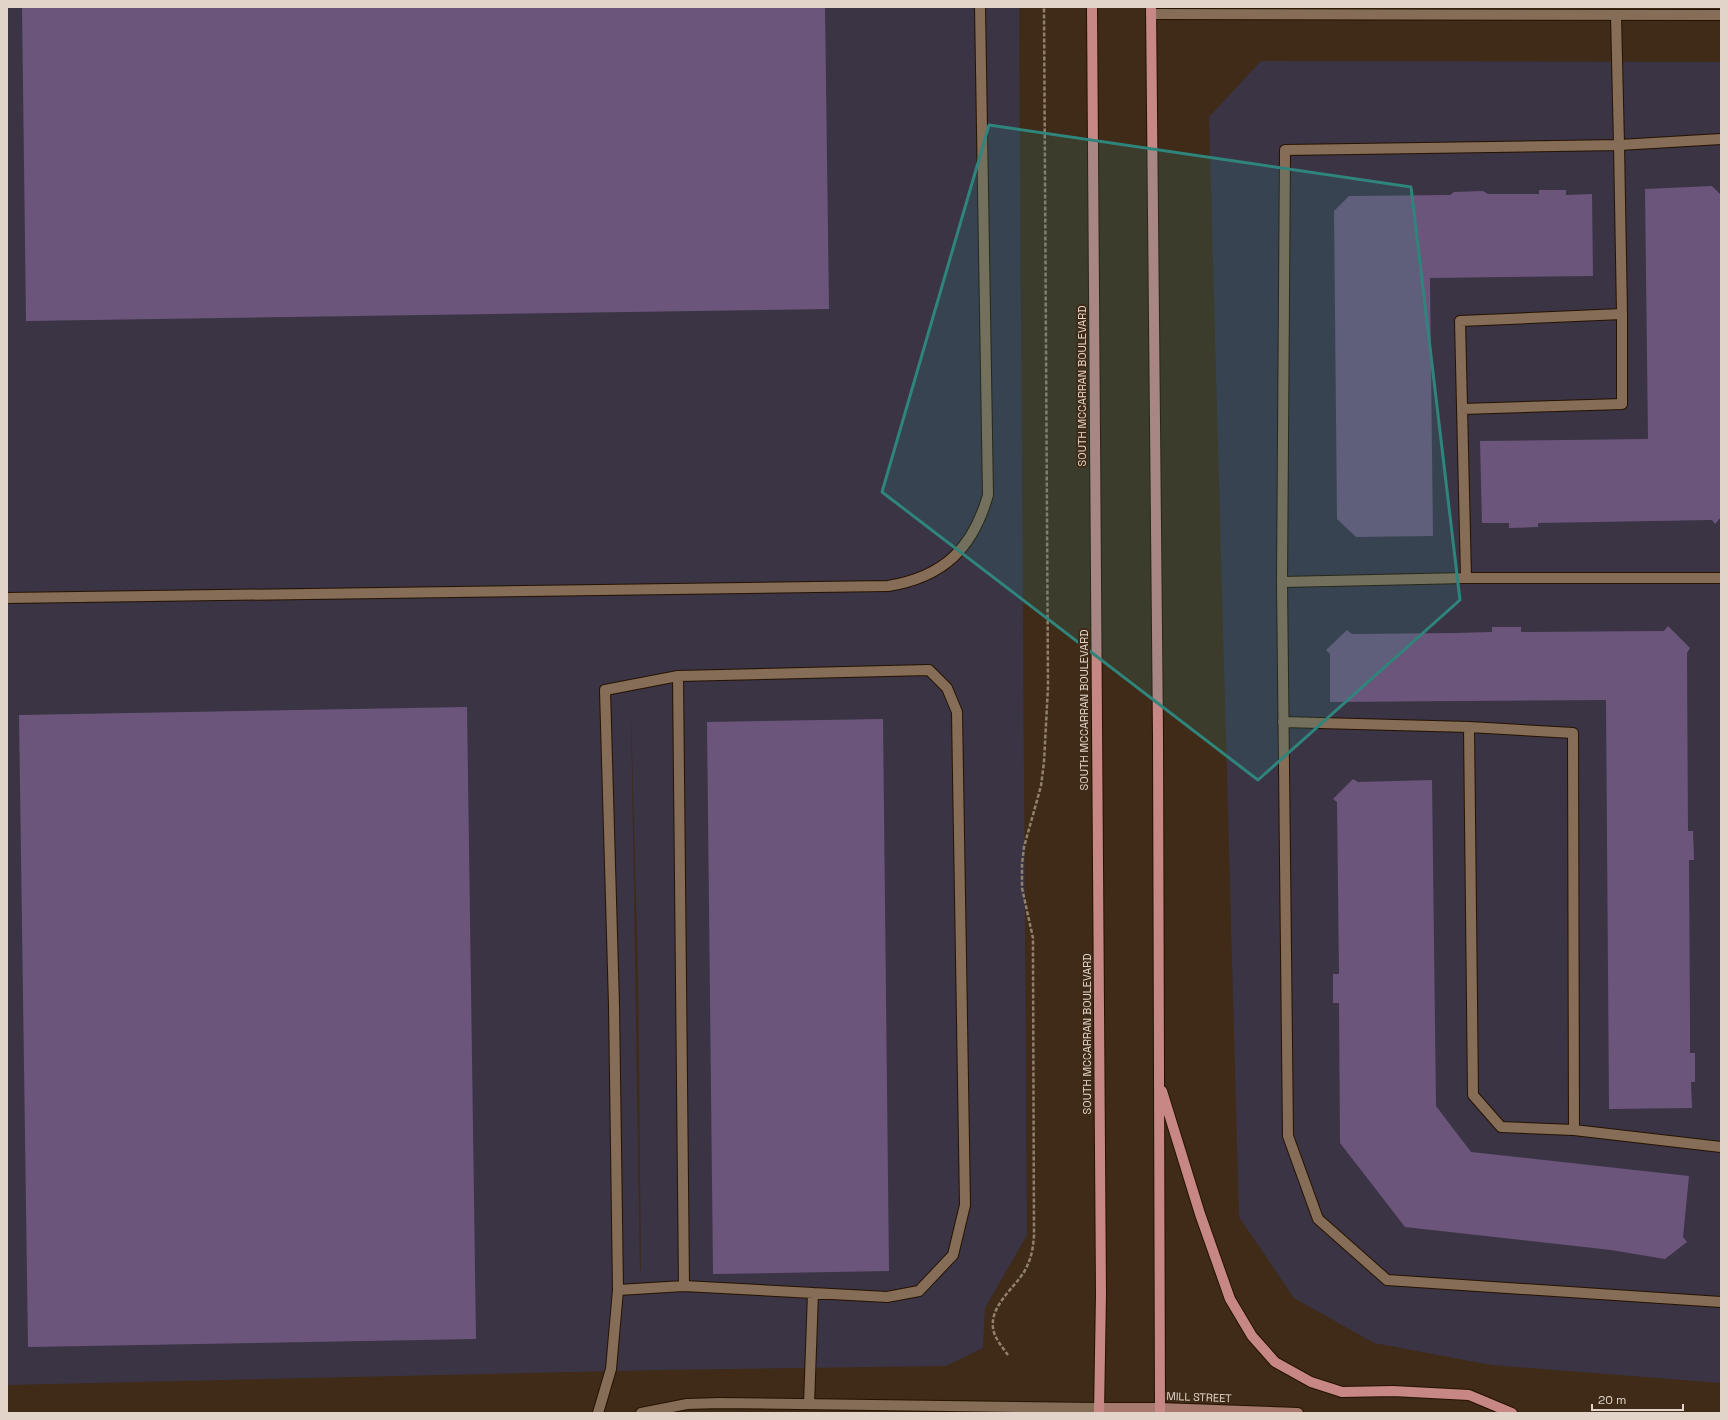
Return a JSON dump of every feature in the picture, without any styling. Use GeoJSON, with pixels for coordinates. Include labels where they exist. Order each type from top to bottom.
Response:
{"type":"FeatureCollection","features":[{"type":"Feature","properties":{"kind":"main road","name":"SOUTH MCCARRAN BOULEVARD"},"geometry":{"type":"LineString","coordinates":[[1092,7],[1101,1294],[1099,1411]]}},
{"type":"Feature","properties":{"kind":"main road"},"geometry":{"type":"LineString","coordinates":[[1149,9],[1158,735],[1160,1410]]}},
{"type":"Feature","properties":{"kind":"main road"},"geometry":{"type":"LineString","coordinates":[[1158,1079],[1192,1191],[1230,1299],[1252,1336],[1275,1362],[1311,1382],[1342,1392],[1393,1391],[1468,1395],[1512,1413]]}},
{"type":"Feature","properties":{"kind":"main road","name":"MILL STREET"},"geometry":{"type":"LineString","coordinates":[[1099,1411],[1160,1410],[1298,1413]]}},
{"type":"Feature","properties":{"kind":"street"},"geometry":{"type":"LineString","coordinates":[[7,598],[888,586],[907,583],[926,576],[943,566],[958,553],[972,536],[982,516],[988,495],[980,7]]}},
{"type":"Feature","properties":{"kind":"street"},"geometry":{"type":"LineString","coordinates":[[1149,9],[1481,11],[1616,15],[1721,15]]}},
{"type":"Feature","properties":{"kind":"street"},"geometry":{"type":"LineString","coordinates":[[1462,409],[1622,404],[1622,314],[1616,15]]}},
{"type":"Feature","properties":{"kind":"street"},"geometry":{"type":"LineString","coordinates":[[1721,139],[1619,145],[1285,150],[1282,582],[1288,1136],[1318,1219],[1387,1280],[1721,1302]]}},
{"type":"Feature","properties":{"kind":"street"},"geometry":{"type":"LineString","coordinates":[[1466,578],[1460,321],[1622,314]]}},
{"type":"Feature","properties":{"kind":"street"},"geometry":{"type":"LineString","coordinates":[[1282,582],[1466,578],[1721,578]]}},
{"type":"Feature","properties":{"kind":"street"},"geometry":{"type":"LineString","coordinates":[[598,1413],[610,1369],[618,1290],[614,1013],[605,690],[678,676],[929,670],[947,688],[957,712],[965,1205],[953,1255],[919,1291],[886,1297],[684,1286],[618,1290]]}},
{"type":"Feature","properties":{"kind":"street"},"geometry":{"type":"LineString","coordinates":[[678,676],[684,1286]]}},
{"type":"Feature","properties":{"kind":"street"},"geometry":{"type":"LineString","coordinates":[[1283,722],[1469,727],[1573,733],[1574,1130]]}},
{"type":"Feature","properties":{"kind":"street"},"geometry":{"type":"LineString","coordinates":[[1469,727],[1473,1095],[1501,1127],[1574,1130],[1721,1147]]}},
{"type":"Feature","properties":{"kind":"street"},"geometry":{"type":"LineString","coordinates":[[810,1404],[813,1293]]}},
{"type":"Feature","properties":{"kind":"street"},"geometry":{"type":"LineString","coordinates":[[641,1413],[687,1404],[720,1403],[1099,1411]]}},
{"type":"Feature","properties":{"kind":"path"},"geometry":{"type":"LineString","coordinates":[[1008,1355],[995,1335],[993,1321],[998,1307],[1024,1271],[1034,1248],[1033,954],[1030,924],[1022,888],[1022,864],[1024,847],[1041,786],[1044,762],[1048,686],[1044,7]]}},
{"type":"Feature","properties":{"kind":"highlighted area"},"geometry":{"type":"Polygon","coordinates":[[[989,125],[1411,187],[1460,600],[1258,780],[882,492],[989,125]]]}},
{"type":"Feature","properties":{"kind":"shaded area"},"geometry":{"type":"Polygon","coordinates":[[[7,7],[1019,7],[1027,1235],[985,1308],[983,1348],[946,1366],[660,1370],[7,1385],[7,7]],[[631,709],[641,1271],[638,976],[631,709]]]}},
{"type":"Feature","properties":{"kind":"shaded area"},"geometry":{"type":"Polygon","coordinates":[[[1261,61],[1721,62],[1721,1383],[1491,1365],[1374,1343],[1294,1298],[1239,1217],[1209,117],[1261,61]]]}},
{"type":"Feature","properties":{"kind":"building"},"geometry":{"type":"Polygon","coordinates":[[[22,7],[825,7],[829,309],[26,321],[22,7]]]}},
{"type":"Feature","properties":{"kind":"building"},"geometry":{"type":"Polygon","coordinates":[[[1712,186],[1721,195],[1721,517],[1715,524],[1712,520],[1538,523],[1538,527],[1509,528],[1509,523],[1482,523],[1480,441],[1648,439],[1645,189],[1712,186]]]}},
{"type":"Feature","properties":{"kind":"building"},"geometry":{"type":"Polygon","coordinates":[[[1539,190],[1566,190],[1566,195],[1592,194],[1593,276],[1430,278],[1433,536],[1356,537],[1337,519],[1334,211],[1349,196],[1450,195],[1454,192],[1483,191],[1488,194],[1539,194],[1539,190]]]}},
{"type":"Feature","properties":{"kind":"building"},"geometry":{"type":"Polygon","coordinates":[[[1668,626],[1690,648],[1687,653],[1688,831],[1693,831],[1694,860],[1689,860],[1690,1053],[1695,1053],[1695,1082],[1691,1082],[1692,1108],[1609,1109],[1606,700],[1330,702],[1330,654],[1326,650],[1347,630],[1352,634],[1492,632],[1492,627],[1521,627],[1521,632],[1664,631],[1668,626]]]}},
{"type":"Feature","properties":{"kind":"building"},"geometry":{"type":"Polygon","coordinates":[[[467,707],[476,1339],[28,1347],[19,715],[467,707]]]}},
{"type":"Feature","properties":{"kind":"building"},"geometry":{"type":"Polygon","coordinates":[[[883,719],[889,1271],[713,1274],[707,722],[883,719]]]}},
{"type":"Feature","properties":{"kind":"building"},"geometry":{"type":"Polygon","coordinates":[[[1353,779],[1358,782],[1432,780],[1436,1106],[1471,1152],[1689,1176],[1683,1237],[1687,1242],[1665,1259],[1611,1250],[1405,1227],[1340,1143],[1339,1003],[1333,1003],[1333,974],[1339,974],[1337,802],[1333,799],[1353,779]]]}}]}
